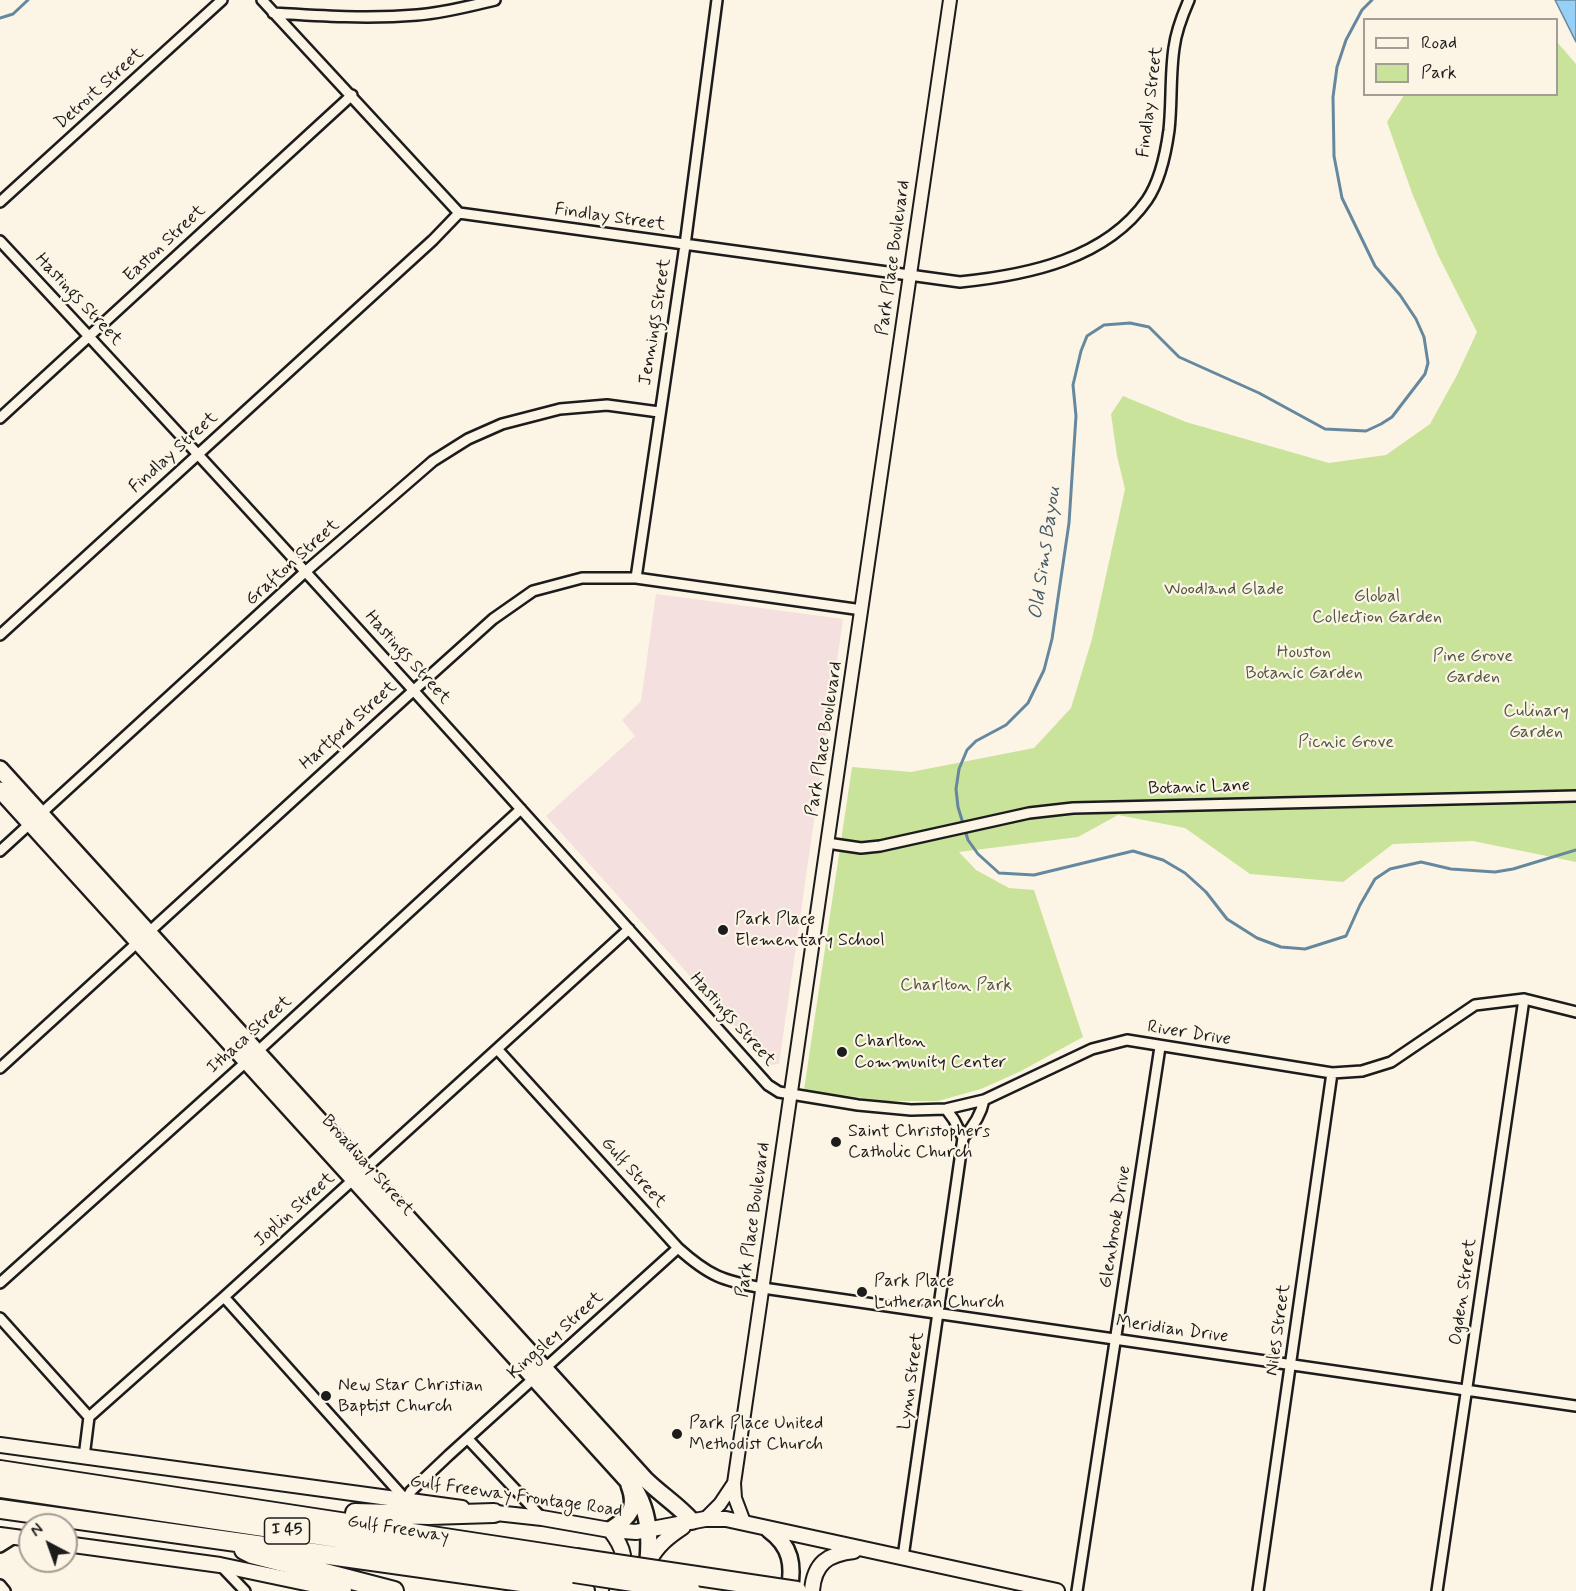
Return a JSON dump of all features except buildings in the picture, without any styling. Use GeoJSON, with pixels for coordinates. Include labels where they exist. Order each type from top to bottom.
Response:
{"type":"FeatureCollection","features":[{"type":"Feature","properties":{"kind":"highway","name":"Gulf Freeway"},"geometry":{"type":"LineString","coordinates":[[0,1470],[299,1514],[577,1578]]}},
{"type":"Feature","properties":{"kind":"highway","name":"Gulf Freeway"},"geometry":{"type":"LineString","coordinates":[[0,1488],[577,1578],[796,1591]]}},
{"type":"Feature","properties":{"kind":"highway","name":"Gulf Freeway"},"geometry":{"type":"LineString","coordinates":[[0,1509],[221,1539],[691,1591]]}},
{"type":"Feature","properties":{"kind":"highway"},"geometry":{"type":"LineString","coordinates":[[299,1514],[330,1511],[429,1515],[494,1513]]}},
{"type":"Feature","properties":{"kind":"highway"},"geometry":{"type":"LineString","coordinates":[[221,1539],[252,1554],[394,1591]]}},
{"type":"Feature","properties":{"kind":"main road","name":"Broadway Street"},"geometry":{"type":"LineString","coordinates":[[0,769],[35,818],[539,1373],[623,1475],[640,1497],[648,1517],[649,1561],[643,1591]]}},
{"type":"Feature","properties":{"kind":"main road","name":"Broadway Street"},"geometry":{"type":"LineString","coordinates":[[0,790],[35,818]]}},
{"type":"Feature","properties":{"kind":"main road","name":"Broadway Street"},"geometry":{"type":"LineString","coordinates":[[539,1373],[658,1492],[699,1520]]}},
{"type":"Feature","properties":{"kind":"main road","name":"Gulf Freeway Frontage Road"},"geometry":{"type":"LineString","coordinates":[[0,1445],[542,1518],[610,1530],[636,1532],[699,1520],[744,1522],[769,1530],[1057,1591]]}},
{"type":"Feature","properties":{"kind":"main road"},"geometry":{"type":"LineString","coordinates":[[617,1591],[624,1554],[622,1545],[610,1530],[627,1519],[632,1504],[630,1488],[623,1475]]}},
{"type":"Feature","properties":{"kind":"main road"},"geometry":{"type":"LineString","coordinates":[[649,1561],[658,1546],[668,1536],[699,1520]]}},
{"type":"Feature","properties":{"kind":"main road"},"geometry":{"type":"LineString","coordinates":[[769,1530],[777,1536],[789,1557],[792,1572],[789,1591]]}},
{"type":"Feature","properties":{"kind":"main road"},"geometry":{"type":"LineString","coordinates":[[0,1535],[18,1537]]}},
{"type":"Feature","properties":{"kind":"main road"},"geometry":{"type":"LineString","coordinates":[[78,1546],[220,1565],[306,1588],[344,1591]]}},
{"type":"Feature","properties":{"kind":"main road"},"geometry":{"type":"LineString","coordinates":[[812,1591],[816,1573],[831,1556],[865,1549]]}},
{"type":"Feature","properties":{"kind":"street","name":"Detroit Street"},"geometry":{"type":"LineString","coordinates":[[0,202],[222,0]]}},
{"type":"Feature","properties":{"kind":"street"},"geometry":{"type":"LineString","coordinates":[[262,0],[459,213]]}},
{"type":"Feature","properties":{"kind":"street"},"geometry":{"type":"LineString","coordinates":[[273,13],[369,18],[464,8],[495,0]]}},
{"type":"Feature","properties":{"kind":"street","name":"Jennings Street"},"geometry":{"type":"LineString","coordinates":[[636,578],[685,245],[717,0]]}},
{"type":"Feature","properties":{"kind":"street","name":"Park Place Boulevard"},"geometry":{"type":"LineString","coordinates":[[744,1522],[735,1498],[734,1482],[950,0]]}},
{"type":"Feature","properties":{"kind":"street","name":"Findlay Street"},"geometry":{"type":"LineString","coordinates":[[0,635],[433,240],[459,213],[960,282],[993,279],[1031,271],[1078,255],[1113,234],[1135,214],[1148,198],[1160,170],[1168,131],[1174,48],[1178,28],[1189,0]]}},
{"type":"Feature","properties":{"kind":"street","name":"Easton Street"},"geometry":{"type":"LineString","coordinates":[[0,418],[351,95]]}},
{"type":"Feature","properties":{"kind":"street","name":"Hastings Street"},"geometry":{"type":"LineString","coordinates":[[0,241],[198,453],[414,690],[768,1085],[779,1092],[790,1094]]}},
{"type":"Feature","properties":{"kind":"street","name":"Grafton Street"},"geometry":{"type":"LineString","coordinates":[[0,851],[305,572],[433,461],[468,439],[502,424],[560,409],[607,405],[659,412]]}},
{"type":"Feature","properties":{"kind":"street","name":"Hartford Street"},"geometry":{"type":"LineString","coordinates":[[0,1068],[493,619],[533,591],[582,578],[636,578],[862,610]]}},
{"type":"Feature","properties":{"kind":"street","name":"Botanic Lane"},"geometry":{"type":"LineString","coordinates":[[827,843],[861,848],[895,843],[1029,813],[1085,807],[1576,796]]}},
{"type":"Feature","properties":{"kind":"street","name":"Ithaca Street"},"geometry":{"type":"LineString","coordinates":[[0,1283],[252,1057],[521,809]]}},
{"type":"Feature","properties":{"kind":"street","name":"Joplin Street"},"geometry":{"type":"LineString","coordinates":[[89,1417],[498,1050],[629,929]]}},
{"type":"Feature","properties":{"kind":"street","name":"River Drive"},"geometry":{"type":"LineString","coordinates":[[790,1094],[858,1105],[911,1110],[946,1109],[984,1100],[1092,1049],[1127,1041],[1332,1073],[1362,1071],[1391,1062],[1475,1005],[1524,999],[1576,1012]]}},
{"type":"Feature","properties":{"kind":"street","name":"Ogden Street"},"geometry":{"type":"LineString","coordinates":[[1437,1591],[1524,999]]}},
{"type":"Feature","properties":{"kind":"street","name":"Glenbrook Drive"},"geometry":{"type":"LineString","coordinates":[[1077,1591],[1160,1047]]}},
{"type":"Feature","properties":{"kind":"street","name":"Gulf Street"},"geometry":{"type":"LineString","coordinates":[[498,1050],[678,1248],[704,1270],[718,1278],[763,1288]]}},
{"type":"Feature","properties":{"kind":"street","name":"Niles Street"},"geometry":{"type":"LineString","coordinates":[[1258,1591],[1332,1073]]}},
{"type":"Feature","properties":{"kind":"street","name":"Lynn Street"},"geometry":{"type":"LineString","coordinates":[[903,1557],[963,1138],[972,1128],[984,1100]]}},
{"type":"Feature","properties":{"kind":"street"},"geometry":{"type":"LineString","coordinates":[[946,1109],[963,1138]]}},
{"type":"Feature","properties":{"kind":"street","name":"Kingsley Street"},"geometry":{"type":"LineString","coordinates":[[406,1500],[411,1491],[468,1438],[678,1248]]}},
{"type":"Feature","properties":{"kind":"street","name":"Meridian Drive"},"geometry":{"type":"LineString","coordinates":[[763,1288],[1576,1406]]}},
{"type":"Feature","properties":{"kind":"street"},"geometry":{"type":"LineString","coordinates":[[224,1297],[379,1471],[398,1488],[406,1500]]}},
{"type":"Feature","properties":{"kind":"street"},"geometry":{"type":"LineString","coordinates":[[0,1318],[89,1417],[84,1457]]}},
{"type":"Feature","properties":{"kind":"street"},"geometry":{"type":"LineString","coordinates":[[468,1438],[542,1518]]}},
{"type":"Feature","properties":{"kind":"street"},"geometry":{"type":"LineString","coordinates":[[379,1471],[383,1486],[381,1497]]}},
{"type":"Feature","properties":{"kind":"street","name":"Park Place Boulevard"},"geometry":{"type":"LineString","coordinates":[[699,1520],[720,1504],[734,1482]]}},
{"type":"Feature","properties":{"kind":"street"},"geometry":{"type":"LineString","coordinates":[[0,1547],[18,1540]]}},
{"type":"Feature","properties":{"kind":"street"},"geometry":{"type":"LineString","coordinates":[[220,1565],[245,1591]]}},
{"type":"Feature","properties":{"kind":"street"},"geometry":{"type":"LineString","coordinates":[[0,1586],[5,1591]]}},
{"type":"Feature","properties":{"kind":"shaded area","name":"Park Place Elementary School"},"geometry":{"type":"Polygon","coordinates":[[[656,594],[843,619],[779,1064],[770,1065],[546,816],[635,736],[622,720],[641,701],[656,594]]]}},
{"type":"Feature","properties":{"kind":"green space","name":"Houston Botanic Garden"},"geometry":{"type":"Polygon","coordinates":[[[1558,43],[1576,64],[1576,862],[1473,841],[1393,844],[1343,882],[1250,874],[1185,828],[1118,815],[1078,837],[959,852],[976,870],[1009,888],[1034,890],[1083,1037],[1021,1071],[981,1089],[938,1101],[886,1101],[804,1090],[852,767],[911,772],[1034,748],[1071,708],[1092,639],[1125,489],[1117,456],[1111,414],[1123,396],[1186,422],[1329,463],[1386,455],[1430,424],[1477,332],[1438,255],[1412,193],[1387,122],[1403,96],[1558,96],[1558,43]]]}},
{"type":"Feature","properties":{"kind":"water"},"geometry":{"type":"Polygon","coordinates":[[[1555,0],[1576,0],[1576,42],[1555,0]]]}},
{"type":"Feature","properties":{"kind":"waterway"},"geometry":{"type":"LineString","coordinates":[[0,18],[13,14],[28,0]]}},
{"type":"Feature","properties":{"kind":"waterway","name":"Old Sims Bayou"},"geometry":{"type":"LineString","coordinates":[[1372,0],[1362,10],[1346,40],[1337,67],[1333,97],[1334,156],[1342,198],[1375,266],[1400,295],[1416,319],[1424,337],[1428,363],[1425,374],[1392,417],[1381,424],[1366,431],[1325,429],[1259,393],[1179,357],[1149,327],[1130,323],[1104,325],[1087,336],[1073,385],[1076,416],[1069,523],[1052,639],[1044,670],[1028,703],[1006,725],[976,741],[967,750],[959,769],[956,789],[958,807],[968,840],[978,854],[999,873],[1034,875],[1133,851],[1163,860],[1185,873],[1206,892],[1227,919],[1257,938],[1281,947],[1305,949],[1346,936],[1375,879],[1390,869],[1421,862],[1451,869],[1495,872],[1513,869],[1576,850]]}},
{"type":"Feature","properties":{"kind":"place","name":"Park Place Elementary School"},"geometry":{"type":"Point","coordinates":[723,930]}},
{"type":"Feature","properties":{"kind":"place","name":"Charlton Community Center"},"geometry":{"type":"Point","coordinates":[842,1052]}},
{"type":"Feature","properties":{"kind":"place","name":"Saint Christophers Catholic Church"},"geometry":{"type":"Point","coordinates":[836,1142]}},
{"type":"Feature","properties":{"kind":"place","name":"Park Place Lutheran Church"},"geometry":{"type":"Point","coordinates":[862,1292]}},
{"type":"Feature","properties":{"kind":"place","name":"New Star Christian Baptist Church"},"geometry":{"type":"Point","coordinates":[326,1396]}},
{"type":"Feature","properties":{"kind":"place","name":"Park Place United Methodist Church"},"geometry":{"type":"Point","coordinates":[677,1434]}},
{"type":"Feature","properties":{"kind":"park label","name":"Woodland Glade"},"geometry":{"type":"Point","coordinates":[1224,590]}},
{"type":"Feature","properties":{"kind":"park label","name":"Global Collection Garden"},"geometry":{"type":"Point","coordinates":[1377,607]}},
{"type":"Feature","properties":{"kind":"park label","name":"Pine Grove Garden"},"geometry":{"type":"Point","coordinates":[1473,667]}},
{"type":"Feature","properties":{"kind":"park label","name":"Culinary Garden"},"geometry":{"type":"Point","coordinates":[1536,722]}},
{"type":"Feature","properties":{"kind":"park label","name":"Picnic Grove"},"geometry":{"type":"Point","coordinates":[1346,743]}},
{"type":"Feature","properties":{"kind":"park label","name":"Charlton Park"},"geometry":{"type":"Point","coordinates":[956,986]}}]}
